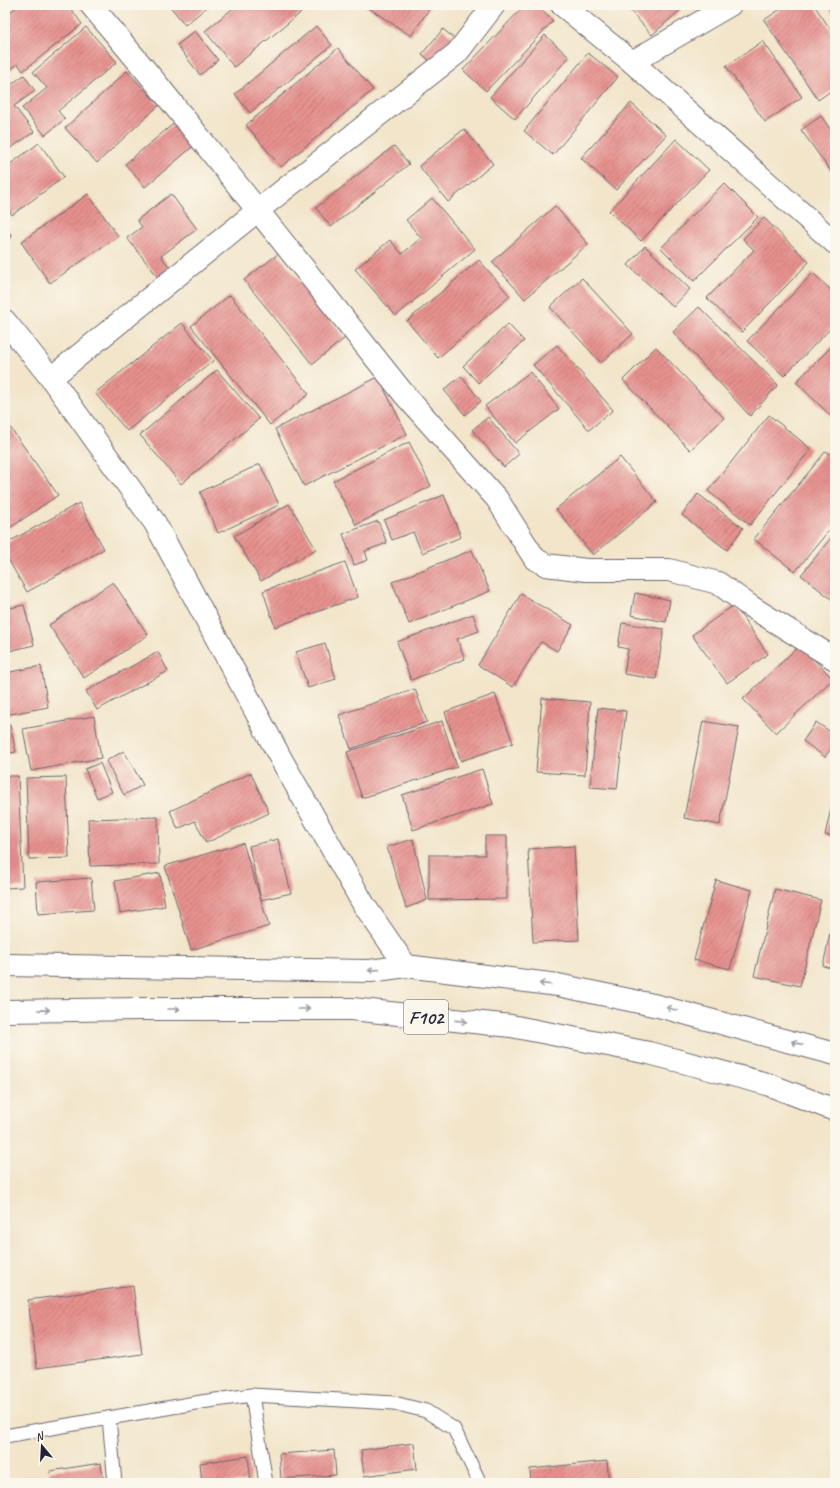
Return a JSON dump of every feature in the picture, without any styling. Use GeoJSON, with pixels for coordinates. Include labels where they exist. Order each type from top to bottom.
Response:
{"type":"FeatureCollection","features":[{"type":"Feature","properties":{"kind":"street"},"geometry":{"type":"LineString","coordinates":[[91,5],[157,84],[404,394],[497,499],[535,559],[546,565],[586,570],[669,570],[718,583],[750,606],[835,660]]}},
{"type":"Feature","properties":{"kind":"street"},"geometry":{"type":"LineString","coordinates":[[51,378],[257,211],[457,54],[494,5]]}},
{"type":"Feature","properties":{"kind":"street"},"geometry":{"type":"LineString","coordinates":[[562,5],[632,62],[835,243]]}},
{"type":"Feature","properties":{"kind":"street"},"geometry":{"type":"LineString","coordinates":[[632,62],[730,5]]}},
{"type":"Feature","properties":{"kind":"street"},"geometry":{"type":"LineString","coordinates":[[5,321],[51,378],[155,523],[281,759],[364,905],[406,966]]}},
{"type":"Feature","properties":{"kind":"street","name":"F102"},"geometry":{"type":"LineString","coordinates":[[5,965],[370,971],[406,966],[566,987],[658,1006],[835,1054]]}},
{"type":"Feature","properties":{"kind":"street","name":"F102"},"geometry":{"type":"LineString","coordinates":[[5,1011],[140,1009],[352,1009],[511,1026],[649,1054],[767,1084],[835,1110]]}},
{"type":"Feature","properties":{"kind":"lane"},"geometry":{"type":"LineString","coordinates":[[252,1395],[266,1483]]}},
{"type":"Feature","properties":{"kind":"lane"},"geometry":{"type":"LineString","coordinates":[[5,1436],[252,1395],[394,1402],[426,1411],[454,1429],[480,1483]]}},
{"type":"Feature","properties":{"kind":"lane"},"geometry":{"type":"LineString","coordinates":[[109,1418],[116,1483]]}},
{"type":"Feature","properties":{"kind":"building"},"geometry":{"type":"Polygon","coordinates":[[[19,5],[68,5],[82,24],[23,71],[18,64],[5,74],[5,16],[19,5]]]}},
{"type":"Feature","properties":{"kind":"building"},"geometry":{"type":"Polygon","coordinates":[[[169,5],[210,5],[185,25],[169,5]]]}},
{"type":"Feature","properties":{"kind":"building"},"geometry":{"type":"Polygon","coordinates":[[[237,5],[309,6],[234,67],[205,31],[237,5]]]}},
{"type":"Feature","properties":{"kind":"building"},"geometry":{"type":"Polygon","coordinates":[[[364,5],[430,5],[431,6],[411,36],[364,5]]]}},
{"type":"Feature","properties":{"kind":"building"},"geometry":{"type":"Polygon","coordinates":[[[525,5],[536,5],[553,21],[486,91],[463,70],[525,5]]]}},
{"type":"Feature","properties":{"kind":"building"},"geometry":{"type":"Polygon","coordinates":[[[625,5],[686,5],[652,35],[625,5]]]}},
{"type":"Feature","properties":{"kind":"building"},"geometry":{"type":"Polygon","coordinates":[[[787,5],[814,5],[835,36],[835,88],[818,100],[764,20],[787,5]]]}},
{"type":"Feature","properties":{"kind":"building"},"geometry":{"type":"Polygon","coordinates":[[[827,5],[835,5],[835,17],[827,5]]]}},
{"type":"Feature","properties":{"kind":"building"},"geometry":{"type":"Polygon","coordinates":[[[316,26],[332,45],[250,113],[235,94],[316,26]]]}},
{"type":"Feature","properties":{"kind":"building"},"geometry":{"type":"Polygon","coordinates":[[[86,27],[117,62],[58,111],[65,119],[45,135],[22,108],[47,88],[33,72],[86,27]]]}},
{"type":"Feature","properties":{"kind":"building"},"geometry":{"type":"Polygon","coordinates":[[[443,29],[456,40],[435,65],[422,54],[443,29]]]}},
{"type":"Feature","properties":{"kind":"building"},"geometry":{"type":"Polygon","coordinates":[[[195,31],[218,60],[200,75],[177,45],[195,31]]]}},
{"type":"Feature","properties":{"kind":"building"},"geometry":{"type":"Polygon","coordinates":[[[545,35],[569,57],[515,119],[490,97],[545,35]]]}},
{"type":"Feature","properties":{"kind":"building"},"geometry":{"type":"Polygon","coordinates":[[[763,41],[802,97],[765,122],[726,66],[763,41]]]}},
{"type":"Feature","properties":{"kind":"building"},"geometry":{"type":"Polygon","coordinates":[[[338,48],[373,90],[281,167],[246,125],[338,48]]]}},
{"type":"Feature","properties":{"kind":"building"},"geometry":{"type":"Polygon","coordinates":[[[588,53],[618,77],[553,155],[524,131],[588,53]]]}},
{"type":"Feature","properties":{"kind":"building"},"geometry":{"type":"Polygon","coordinates":[[[127,71],[159,105],[97,163],[65,128],[127,71]]]}},
{"type":"Feature","properties":{"kind":"building"},"geometry":{"type":"Polygon","coordinates":[[[24,75],[35,91],[14,106],[34,132],[5,152],[5,89],[24,75]]]}},
{"type":"Feature","properties":{"kind":"building"},"geometry":{"type":"Polygon","coordinates":[[[631,103],[666,135],[616,190],[581,158],[631,103]]]}},
{"type":"Feature","properties":{"kind":"building"},"geometry":{"type":"Polygon","coordinates":[[[821,116],[835,136],[835,177],[801,130],[821,116]]]}},
{"type":"Feature","properties":{"kind":"building"},"geometry":{"type":"Polygon","coordinates":[[[178,120],[197,143],[145,187],[125,164],[178,120]]]}},
{"type":"Feature","properties":{"kind":"building"},"geometry":{"type":"Polygon","coordinates":[[[464,129],[493,164],[448,202],[419,166],[464,129]]]}},
{"type":"Feature","properties":{"kind":"building"},"geometry":{"type":"Polygon","coordinates":[[[676,139],[709,170],[641,241],[609,211],[676,139]]]}},
{"type":"Feature","properties":{"kind":"building"},"geometry":{"type":"Polygon","coordinates":[[[39,143],[64,177],[12,215],[5,205],[5,168],[39,143]]]}},
{"type":"Feature","properties":{"kind":"building"},"geometry":{"type":"Polygon","coordinates":[[[394,146],[409,164],[331,227],[316,208],[394,146]]]}},
{"type":"Feature","properties":{"kind":"building"},"geometry":{"type":"Polygon","coordinates":[[[724,183],[758,217],[694,281],[661,248],[724,183]]]}},
{"type":"Feature","properties":{"kind":"building"},"geometry":{"type":"Polygon","coordinates":[[[88,194],[118,236],[50,283],[21,242],[88,194]]]}},
{"type":"Feature","properties":{"kind":"building"},"geometry":{"type":"Polygon","coordinates":[[[171,194],[197,229],[161,256],[174,273],[162,282],[127,238],[142,227],[137,220],[171,194]]]}},
{"type":"Feature","properties":{"kind":"building"},"geometry":{"type":"Polygon","coordinates":[[[432,198],[475,249],[396,316],[355,269],[390,240],[402,254],[421,238],[406,220],[432,198]]]}},
{"type":"Feature","properties":{"kind":"building"},"geometry":{"type":"Polygon","coordinates":[[[555,206],[588,244],[525,299],[492,262],[555,206]]]}},
{"type":"Feature","properties":{"kind":"building"},"geometry":{"type":"Polygon","coordinates":[[[764,218],[809,262],[742,332],[707,298],[754,250],[743,239],[764,218]]]}},
{"type":"Feature","properties":{"kind":"building"},"geometry":{"type":"Polygon","coordinates":[[[5,227],[12,236],[5,242],[5,227]]]}},
{"type":"Feature","properties":{"kind":"building"},"geometry":{"type":"Polygon","coordinates":[[[645,246],[690,289],[673,307],[628,265],[645,246]]]}},
{"type":"Feature","properties":{"kind":"building"},"geometry":{"type":"Polygon","coordinates":[[[278,254],[345,338],[312,364],[244,280],[278,254]]]}},
{"type":"Feature","properties":{"kind":"building"},"geometry":{"type":"Polygon","coordinates":[[[479,260],[510,296],[438,358],[407,321],[479,260]]]}},
{"type":"Feature","properties":{"kind":"building"},"geometry":{"type":"Polygon","coordinates":[[[813,273],[835,294],[835,324],[784,376],[747,341],[813,273]]]}},
{"type":"Feature","properties":{"kind":"building"},"geometry":{"type":"Polygon","coordinates":[[[582,278],[633,334],[601,363],[550,307],[582,278]]]}},
{"type":"Feature","properties":{"kind":"building"},"geometry":{"type":"Polygon","coordinates":[[[230,295],[309,394],[270,425],[191,326],[230,295]]]}},
{"type":"Feature","properties":{"kind":"building"},"geometry":{"type":"Polygon","coordinates":[[[699,307],[778,385],[750,416],[673,332],[699,307]]]}},
{"type":"Feature","properties":{"kind":"building"},"geometry":{"type":"Polygon","coordinates":[[[182,323],[213,361],[127,431],[95,393],[182,323]]]}},
{"type":"Feature","properties":{"kind":"building"},"geometry":{"type":"Polygon","coordinates":[[[508,324],[524,341],[478,383],[463,366],[508,324]]]}},
{"type":"Feature","properties":{"kind":"building"},"geometry":{"type":"Polygon","coordinates":[[[835,343],[835,420],[796,382],[835,343]]]}},
{"type":"Feature","properties":{"kind":"building"},"geometry":{"type":"Polygon","coordinates":[[[557,345],[613,410],[589,430],[533,365],[557,345]]]}},
{"type":"Feature","properties":{"kind":"building"},"geometry":{"type":"Polygon","coordinates":[[[656,347],[724,418],[690,450],[623,380],[656,347]]]}},
{"type":"Feature","properties":{"kind":"building"},"geometry":{"type":"Polygon","coordinates":[[[217,370],[259,419],[181,484],[140,435],[217,370]]]}},
{"type":"Feature","properties":{"kind":"building"},"geometry":{"type":"Polygon","coordinates":[[[530,372],[559,409],[515,443],[485,406],[530,372]]]}},
{"type":"Feature","properties":{"kind":"building"},"geometry":{"type":"Polygon","coordinates":[[[461,376],[481,401],[465,415],[444,390],[461,376]]]}},
{"type":"Feature","properties":{"kind":"building"},"geometry":{"type":"Polygon","coordinates":[[[378,377],[407,434],[304,486],[275,429],[378,377]]]}},
{"type":"Feature","properties":{"kind":"building"},"geometry":{"type":"Polygon","coordinates":[[[769,415],[811,449],[750,525],[708,491],[769,415]]]}},
{"type":"Feature","properties":{"kind":"building"},"geometry":{"type":"Polygon","coordinates":[[[488,417],[519,454],[504,467],[472,430],[488,417]]]}},
{"type":"Feature","properties":{"kind":"building"},"geometry":{"type":"Polygon","coordinates":[[[5,420],[58,495],[10,528],[5,521],[5,420]]]}},
{"type":"Feature","properties":{"kind":"building"},"geometry":{"type":"Polygon","coordinates":[[[409,442],[431,486],[356,525],[333,481],[409,442]]]}},
{"type":"Feature","properties":{"kind":"building"},"geometry":{"type":"Polygon","coordinates":[[[826,451],[835,458],[835,523],[795,572],[754,539],[826,451]]]}},
{"type":"Feature","properties":{"kind":"building"},"geometry":{"type":"Polygon","coordinates":[[[620,457],[657,502],[593,555],[556,509],[620,457]]]}},
{"type":"Feature","properties":{"kind":"building"},"geometry":{"type":"Polygon","coordinates":[[[260,464],[279,505],[218,533],[200,492],[260,464]]]}},
{"type":"Feature","properties":{"kind":"building"},"geometry":{"type":"Polygon","coordinates":[[[698,494],[743,528],[727,550],[682,515],[698,494]]]}},
{"type":"Feature","properties":{"kind":"building"},"geometry":{"type":"Polygon","coordinates":[[[444,495],[461,537],[422,553],[413,532],[392,540],[384,520],[444,495]]]}},
{"type":"Feature","properties":{"kind":"building"},"geometry":{"type":"Polygon","coordinates":[[[79,503],[104,549],[27,592],[5,554],[5,544],[79,503]]]}},
{"type":"Feature","properties":{"kind":"building"},"geometry":{"type":"Polygon","coordinates":[[[289,504],[316,549],[261,581],[234,536],[289,504]]]}},
{"type":"Feature","properties":{"kind":"building"},"geometry":{"type":"Polygon","coordinates":[[[378,521],[387,543],[365,551],[368,560],[354,565],[343,534],[378,521]]]}},
{"type":"Feature","properties":{"kind":"building"},"geometry":{"type":"Polygon","coordinates":[[[835,533],[835,602],[801,575],[835,533]]]}},
{"type":"Feature","properties":{"kind":"building"},"geometry":{"type":"Polygon","coordinates":[[[472,550],[490,591],[409,624],[392,582],[472,550]]]}},
{"type":"Feature","properties":{"kind":"building"},"geometry":{"type":"Polygon","coordinates":[[[345,562],[358,597],[275,627],[263,591],[345,562]]]}},
{"type":"Feature","properties":{"kind":"building"},"geometry":{"type":"Polygon","coordinates":[[[113,582],[148,635],[84,678],[49,625],[113,582]]]}},
{"type":"Feature","properties":{"kind":"building"},"geometry":{"type":"Polygon","coordinates":[[[635,593],[670,600],[666,622],[631,615],[635,593]]]}},
{"type":"Feature","properties":{"kind":"building"},"geometry":{"type":"Polygon","coordinates":[[[521,594],[573,625],[557,651],[541,642],[513,687],[478,665],[521,594]]]}},
{"type":"Feature","properties":{"kind":"building"},"geometry":{"type":"Polygon","coordinates":[[[24,605],[34,645],[5,652],[5,609],[24,605]]]}},
{"type":"Feature","properties":{"kind":"building"},"geometry":{"type":"Polygon","coordinates":[[[734,605],[768,654],[727,683],[692,635],[734,605]]]}},
{"type":"Feature","properties":{"kind":"building"},"geometry":{"type":"Polygon","coordinates":[[[473,614],[479,631],[457,639],[465,659],[411,680],[397,642],[473,614]]]}},
{"type":"Feature","properties":{"kind":"building"},"geometry":{"type":"Polygon","coordinates":[[[622,623],[664,629],[656,679],[624,674],[628,649],[618,647],[622,623]]]}},
{"type":"Feature","properties":{"kind":"building"},"geometry":{"type":"Polygon","coordinates":[[[325,643],[336,679],[308,688],[296,652],[325,643]]]}},
{"type":"Feature","properties":{"kind":"building"},"geometry":{"type":"Polygon","coordinates":[[[800,645],[833,679],[776,733],[743,699],[800,645]]]}},
{"type":"Feature","properties":{"kind":"building"},"geometry":{"type":"Polygon","coordinates":[[[158,652],[168,671],[97,710],[86,691],[158,652]]]}},
{"type":"Feature","properties":{"kind":"building"},"geometry":{"type":"Polygon","coordinates":[[[41,666],[48,707],[5,715],[5,673],[41,666]]]}},
{"type":"Feature","properties":{"kind":"building"},"geometry":{"type":"Polygon","coordinates":[[[415,689],[427,722],[351,749],[339,715],[415,689]]]}},
{"type":"Feature","properties":{"kind":"building"},"geometry":{"type":"Polygon","coordinates":[[[495,694],[513,743],[461,761],[445,712],[495,694]]]}},
{"type":"Feature","properties":{"kind":"building"},"geometry":{"type":"Polygon","coordinates":[[[542,698],[590,702],[585,775],[536,772],[542,698]]]}},
{"type":"Feature","properties":{"kind":"building"},"geometry":{"type":"Polygon","coordinates":[[[598,708],[626,711],[617,789],[590,787],[598,708]]]}},
{"type":"Feature","properties":{"kind":"building"},"geometry":{"type":"Polygon","coordinates":[[[94,716],[101,758],[31,771],[23,729],[94,716]]]}},
{"type":"Feature","properties":{"kind":"building"},"geometry":{"type":"Polygon","coordinates":[[[442,721],[457,767],[362,798],[347,752],[442,721]]]}},
{"type":"Feature","properties":{"kind":"building"},"geometry":{"type":"Polygon","coordinates":[[[703,721],[739,727],[720,825],[684,818],[703,721]]]}},
{"type":"Feature","properties":{"kind":"building"},"geometry":{"type":"Polygon","coordinates":[[[816,722],[835,735],[835,743],[825,757],[803,741],[816,722]]]}},
{"type":"Feature","properties":{"kind":"building"},"geometry":{"type":"Polygon","coordinates":[[[10,725],[16,752],[5,754],[5,726],[10,725]]]}},
{"type":"Feature","properties":{"kind":"building"},"geometry":{"type":"Polygon","coordinates":[[[124,751],[143,785],[124,795],[106,761],[124,751]]]}},
{"type":"Feature","properties":{"kind":"building"},"geometry":{"type":"Polygon","coordinates":[[[100,763],[112,792],[97,798],[85,769],[100,763]]]}},
{"type":"Feature","properties":{"kind":"building"},"geometry":{"type":"Polygon","coordinates":[[[482,769],[493,804],[413,830],[402,795],[482,769]]]}},
{"type":"Feature","properties":{"kind":"building"},"geometry":{"type":"Polygon","coordinates":[[[251,773],[269,813],[206,843],[195,821],[178,829],[170,811],[251,773]]]}},
{"type":"Feature","properties":{"kind":"building"},"geometry":{"type":"Polygon","coordinates":[[[5,776],[18,776],[23,887],[5,888],[5,776]]]}},
{"type":"Feature","properties":{"kind":"building"},"geometry":{"type":"Polygon","coordinates":[[[66,777],[69,858],[29,859],[26,778],[66,777]]]}},
{"type":"Feature","properties":{"kind":"building"},"geometry":{"type":"Polygon","coordinates":[[[835,796],[835,837],[825,835],[835,796]]]}},
{"type":"Feature","properties":{"kind":"building"},"geometry":{"type":"Polygon","coordinates":[[[158,817],[159,864],[90,866],[88,819],[158,817]]]}},
{"type":"Feature","properties":{"kind":"building"},"geometry":{"type":"Polygon","coordinates":[[[485,836],[507,836],[507,899],[429,900],[429,855],[485,855],[485,836]]]}},
{"type":"Feature","properties":{"kind":"building"},"geometry":{"type":"Polygon","coordinates":[[[278,839],[291,893],[261,900],[249,846],[278,839]]]}},
{"type":"Feature","properties":{"kind":"building"},"geometry":{"type":"Polygon","coordinates":[[[413,839],[427,900],[406,908],[387,847],[413,839]]]}},
{"type":"Feature","properties":{"kind":"building"},"geometry":{"type":"Polygon","coordinates":[[[243,843],[269,926],[191,950],[165,866],[243,843]]]}},
{"type":"Feature","properties":{"kind":"building"},"geometry":{"type":"Polygon","coordinates":[[[574,846],[579,940],[533,942],[528,849],[574,846]]]}},
{"type":"Feature","properties":{"kind":"building"},"geometry":{"type":"Polygon","coordinates":[[[160,873],[165,906],[120,913],[115,881],[160,873]]]}},
{"type":"Feature","properties":{"kind":"building"},"geometry":{"type":"Polygon","coordinates":[[[91,878],[94,910],[38,914],[36,882],[91,878]]]}},
{"type":"Feature","properties":{"kind":"building"},"geometry":{"type":"Polygon","coordinates":[[[716,880],[752,890],[730,969],[694,960],[716,880]]]}},
{"type":"Feature","properties":{"kind":"building"},"geometry":{"type":"Polygon","coordinates":[[[775,889],[821,900],[800,986],[754,976],[775,889]]]}},
{"type":"Feature","properties":{"kind":"building"},"geometry":{"type":"Polygon","coordinates":[[[835,914],[835,969],[823,966],[835,914]]]}},
{"type":"Feature","properties":{"kind":"building"},"geometry":{"type":"Polygon","coordinates":[[[133,1286],[142,1354],[37,1368],[28,1300],[133,1286]]]}},
{"type":"Feature","properties":{"kind":"building"},"geometry":{"type":"Polygon","coordinates":[[[414,1443],[417,1469],[364,1476],[361,1450],[414,1443]]]}},
{"type":"Feature","properties":{"kind":"building"},"geometry":{"type":"Polygon","coordinates":[[[334,1450],[336,1475],[281,1479],[279,1454],[334,1450]]]}},
{"type":"Feature","properties":{"kind":"building"},"geometry":{"type":"Polygon","coordinates":[[[248,1456],[251,1482],[202,1483],[200,1463],[248,1456]]]}},
{"type":"Feature","properties":{"kind":"building"},"geometry":{"type":"Polygon","coordinates":[[[607,1461],[609,1483],[531,1483],[530,1469],[607,1461]]]}},
{"type":"Feature","properties":{"kind":"building"},"geometry":{"type":"Polygon","coordinates":[[[101,1463],[104,1483],[51,1483],[50,1471],[101,1463]]]}}]}
